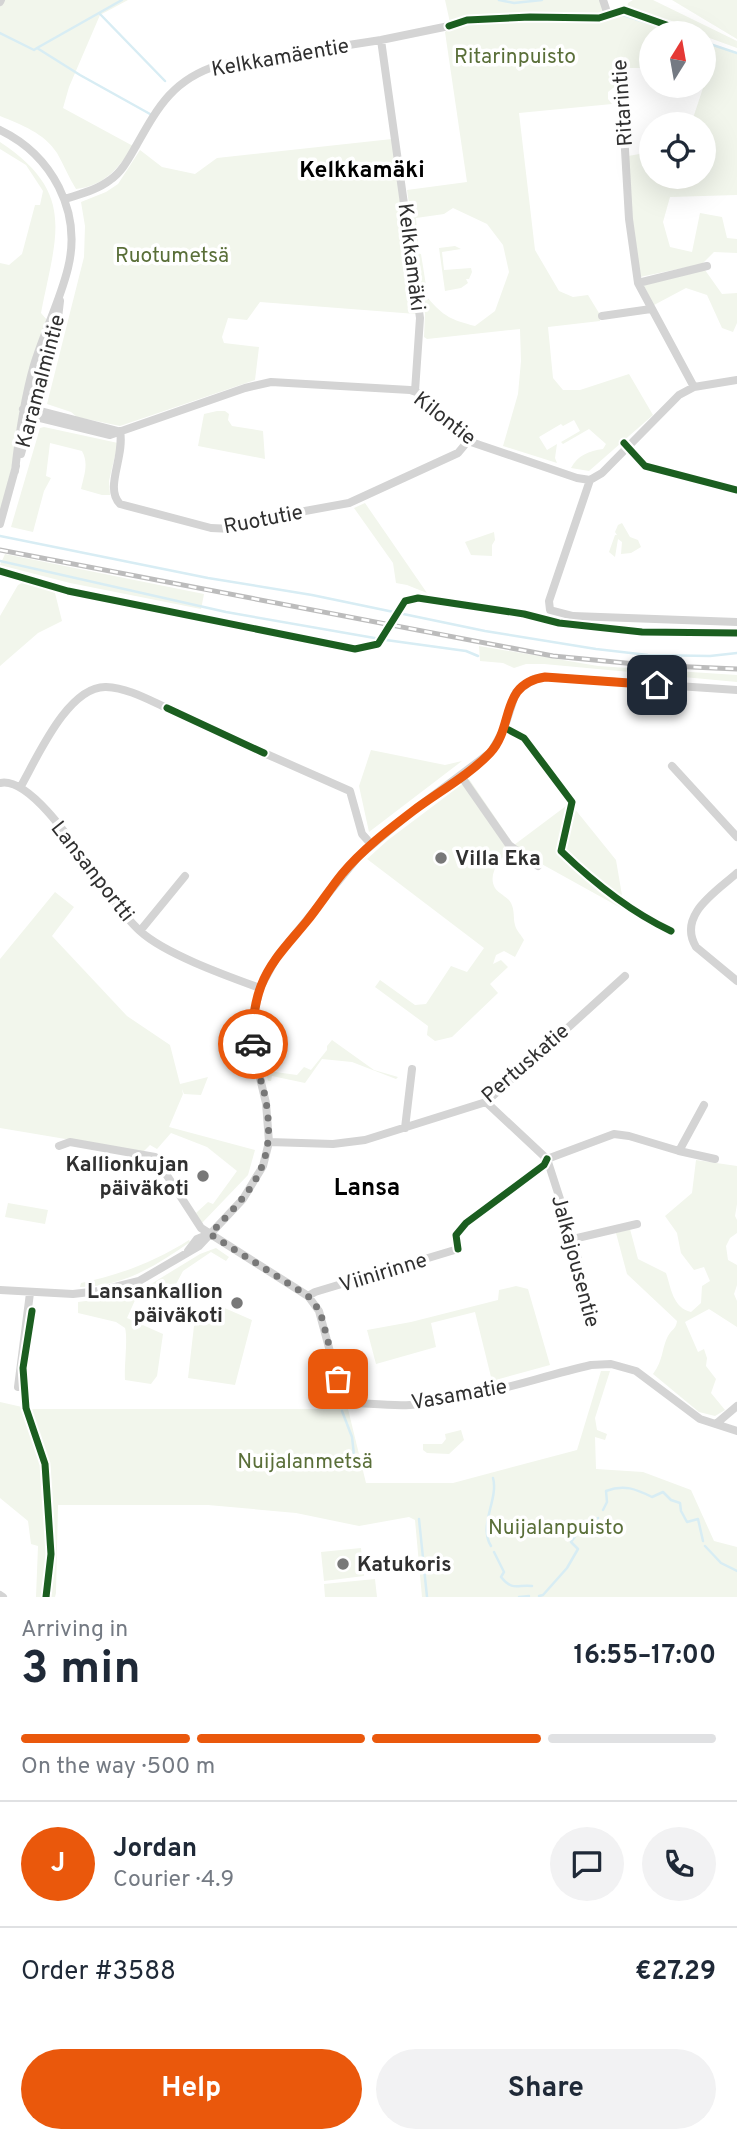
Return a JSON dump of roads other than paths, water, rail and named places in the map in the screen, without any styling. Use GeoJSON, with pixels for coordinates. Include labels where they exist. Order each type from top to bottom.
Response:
{"type":"FeatureCollection","features":[{"type":"Feature","properties":{"kind":"street"},"geometry":{"type":"LineString","coordinates":[[603,0],[608,15]]}},
{"type":"Feature","properties":{"kind":"street","name":"Kelkkamäentie"},"geometry":{"type":"LineString","coordinates":[[65,199],[112,179],[127,163],[166,97],[182,82],[200,71],[219,65],[381,40],[449,26]]}},
{"type":"Feature","properties":{"kind":"street","name":"Kelkkamäki"},"geometry":{"type":"LineString","coordinates":[[381,40],[420,318],[415,391]]}},
{"type":"Feature","properties":{"kind":"street","name":"Ritarintie"},"geometry":{"type":"LineString","coordinates":[[622,98],[629,219],[638,283],[694,387]]}},
{"type":"Feature","properties":{"kind":"street","name":"Karamalmintie"},"geometry":{"type":"LineString","coordinates":[[0,130],[26,146],[39,158],[58,184],[65,199],[72,247],[23,409],[15,471]]}},
{"type":"Feature","properties":{"kind":"street"},"geometry":{"type":"LineString","coordinates":[[638,283],[707,266]]}},
{"type":"Feature","properties":{"kind":"street","name":"Karamalmintie"},"geometry":{"type":"LineString","coordinates":[[0,524],[58,318],[61,290]]}},
{"type":"Feature","properties":{"kind":"street"},"geometry":{"type":"LineString","coordinates":[[601,316],[651,309]]}},
{"type":"Feature","properties":{"kind":"street"},"geometry":{"type":"LineString","coordinates":[[737,380],[694,387],[679,395],[629,448],[590,480],[549,601],[550,610],[573,616],[737,622]]}},
{"type":"Feature","properties":{"kind":"street","name":"Kilontie"},"geometry":{"type":"LineString","coordinates":[[23,409],[103,435],[245,388],[271,382],[293,381],[415,391],[468,441],[590,480]]}},
{"type":"Feature","properties":{"kind":"street","name":"Ruotutie"},"geometry":{"type":"LineString","coordinates":[[120,431],[122,448],[112,487],[116,501],[158,515],[222,530],[358,500],[458,453],[468,441]]}},
{"type":"Feature","properties":{"kind":"street"},"geometry":{"type":"LineString","coordinates":[[0,1290],[73,1294],[116,1288],[139,1281],[199,1246],[243,1199],[263,1166],[269,1142],[266,1103],[253,1049],[253,1018],[260,988],[278,955],[342,874],[371,844],[491,752],[499,740],[511,701],[522,686],[534,679],[545,677],[737,690]]}},
{"type":"Feature","properties":{"kind":"street"},"geometry":{"type":"LineString","coordinates":[[21,786],[68,708],[86,693],[102,687],[121,689],[167,708]]}},
{"type":"Feature","properties":{"kind":"street"},"geometry":{"type":"LineString","coordinates":[[264,753],[350,792],[362,834],[371,844]]}},
{"type":"Feature","properties":{"kind":"street"},"geometry":{"type":"LineString","coordinates":[[672,766],[737,837]]}},
{"type":"Feature","properties":{"kind":"street"},"geometry":{"type":"LineString","coordinates":[[461,776],[509,845],[538,866]]}},
{"type":"Feature","properties":{"kind":"street","name":"Lansanportti"},"geometry":{"type":"LineString","coordinates":[[4,782],[21,786],[48,812],[140,931],[162,947],[260,988]]}},
{"type":"Feature","properties":{"kind":"street"},"geometry":{"type":"LineString","coordinates":[[737,873],[706,901],[691,919],[691,940],[702,954],[737,981]]}},
{"type":"Feature","properties":{"kind":"street"},"geometry":{"type":"LineString","coordinates":[[140,931],[185,876]]}},
{"type":"Feature","properties":{"kind":"street","name":"Pertuskatie"},"geometry":{"type":"LineString","coordinates":[[269,1142],[347,1143],[365,1140],[486,1102],[625,976]]}},
{"type":"Feature","properties":{"kind":"street"},"geometry":{"type":"LineString","coordinates":[[405,1128],[412,1069]]}},
{"type":"Feature","properties":{"kind":"street","name":"Jalkajousentie"},"geometry":{"type":"LineString","coordinates":[[486,1102],[547,1159],[573,1239],[586,1292]]}},
{"type":"Feature","properties":{"kind":"street"},"geometry":{"type":"LineString","coordinates":[[679,1151],[704,1105]]}},
{"type":"Feature","properties":{"kind":"street"},"geometry":{"type":"LineString","coordinates":[[547,1159],[614,1134],[715,1160]]}},
{"type":"Feature","properties":{"kind":"street","name":"Vasamatie"},"geometry":{"type":"LineString","coordinates":[[59,1146],[70,1142],[155,1157],[201,1228],[308,1296],[320,1311],[341,1392],[356,1403],[426,1404],[467,1397],[591,1365],[611,1364],[635,1371],[700,1419],[737,1431]]}},
{"type":"Feature","properties":{"kind":"street"},"geometry":{"type":"LineString","coordinates":[[573,1239],[637,1224]]}},
{"type":"Feature","properties":{"kind":"street","name":"Viinirinne"},"geometry":{"type":"LineString","coordinates":[[308,1296],[458,1249]]}},
{"type":"Feature","properties":{"kind":"street"},"geometry":{"type":"LineString","coordinates":[[18,1387],[30,1293]]}},
{"type":"Feature","properties":{"kind":"street"},"geometry":{"type":"LineString","coordinates":[[717,1423],[737,1406]]}},
{"type":"Feature","properties":{"kind":"waterway"},"geometry":{"type":"LineString","coordinates":[[37,48],[122,0]]}},
{"type":"Feature","properties":{"kind":"waterway"},"geometry":{"type":"LineString","coordinates":[[499,0],[514,3],[542,0]]}},
{"type":"Feature","properties":{"kind":"waterway"},"geometry":{"type":"LineString","coordinates":[[99,13],[165,81]]}},
{"type":"Feature","properties":{"kind":"waterway"},"geometry":{"type":"LineString","coordinates":[[623,15],[642,21]]}},
{"type":"Feature","properties":{"kind":"waterway"},"geometry":{"type":"LineString","coordinates":[[0,33],[34,50],[37,48],[150,114]]}},
{"type":"Feature","properties":{"kind":"waterway"},"geometry":{"type":"LineString","coordinates":[[716,46],[737,53]]}},
{"type":"Feature","properties":{"kind":"waterway"},"geometry":{"type":"LineString","coordinates":[[0,536],[485,631],[596,649],[648,655],[710,656],[737,653]]}},
{"type":"Feature","properties":{"kind":"waterway"},"geometry":{"type":"LineString","coordinates":[[0,561],[226,612],[466,651],[478,656]]}},
{"type":"Feature","properties":{"kind":"waterway"},"geometry":{"type":"LineString","coordinates":[[342,1411],[352,1437],[355,1464]]}},
{"type":"Feature","properties":{"kind":"waterway"},"geometry":{"type":"LineString","coordinates":[[491,1546],[487,1529],[493,1478]]}},
{"type":"Feature","properties":{"kind":"waterway"},"geometry":{"type":"LineString","coordinates":[[603,1510],[607,1502],[606,1491],[612,1489],[630,1488],[652,1497],[663,1492],[671,1500],[680,1503],[687,1522],[698,1519],[703,1541]]}},
{"type":"Feature","properties":{"kind":"waterway"},"geometry":{"type":"LineString","coordinates":[[539,1596],[543,1595],[567,1568],[578,1549],[571,1542],[584,1524],[595,1525],[598,1518]]}},
{"type":"Feature","properties":{"kind":"waterway"},"geometry":{"type":"LineString","coordinates":[[419,1519],[427,1597]]}},
{"type":"Feature","properties":{"kind":"waterway"},"geometry":{"type":"LineString","coordinates":[[705,1546],[721,1563],[737,1571]]}},
{"type":"Feature","properties":{"kind":"waterway"},"geometry":{"type":"LineString","coordinates":[[494,1552],[504,1572],[501,1577],[505,1582],[512,1586],[532,1586]]}},
{"type":"Feature","properties":{"kind":"waterway"},"geometry":{"type":"LineString","coordinates":[[519,1597],[529,1596]]}},
{"type":"Feature","properties":{"kind":"railway"},"geometry":{"type":"LineString","coordinates":[[0,550],[553,656],[646,665],[737,669]]}},
{"type":"Feature","properties":{"kind":"place","name":"Villa Eka"},"geometry":{"type":"Point","coordinates":[441,858]}},
{"type":"Feature","properties":{"kind":"place","name":"Kallionkujan päiväkoti"},"geometry":{"type":"Point","coordinates":[203,1176]}},
{"type":"Feature","properties":{"kind":"place","name":"Lansankallion päiväkoti"},"geometry":{"type":"Point","coordinates":[237,1303]}},
{"type":"Feature","properties":{"kind":"place","name":"Katukoris"},"geometry":{"type":"Point","coordinates":[343,1564]}},
{"type":"Feature","properties":{"kind":"district","name":"Kelkkamäki"},"geometry":{"type":"Point","coordinates":[362,169]}},
{"type":"Feature","properties":{"kind":"district","name":"Lansa"},"geometry":{"type":"Point","coordinates":[367,1187]}},
{"type":"Feature","properties":{"kind":"park label","name":"Ritarinpuisto"},"geometry":{"type":"Point","coordinates":[515,56]}},
{"type":"Feature","properties":{"kind":"park label","name":"Ruotumetsä"},"geometry":{"type":"Point","coordinates":[172,255]}},
{"type":"Feature","properties":{"kind":"park label","name":"Nuijalanmetsä"},"geometry":{"type":"Point","coordinates":[305,1461]}},
{"type":"Feature","properties":{"kind":"park label","name":"Nuijalanpuisto"},"geometry":{"type":"Point","coordinates":[556,1527]}}]}
